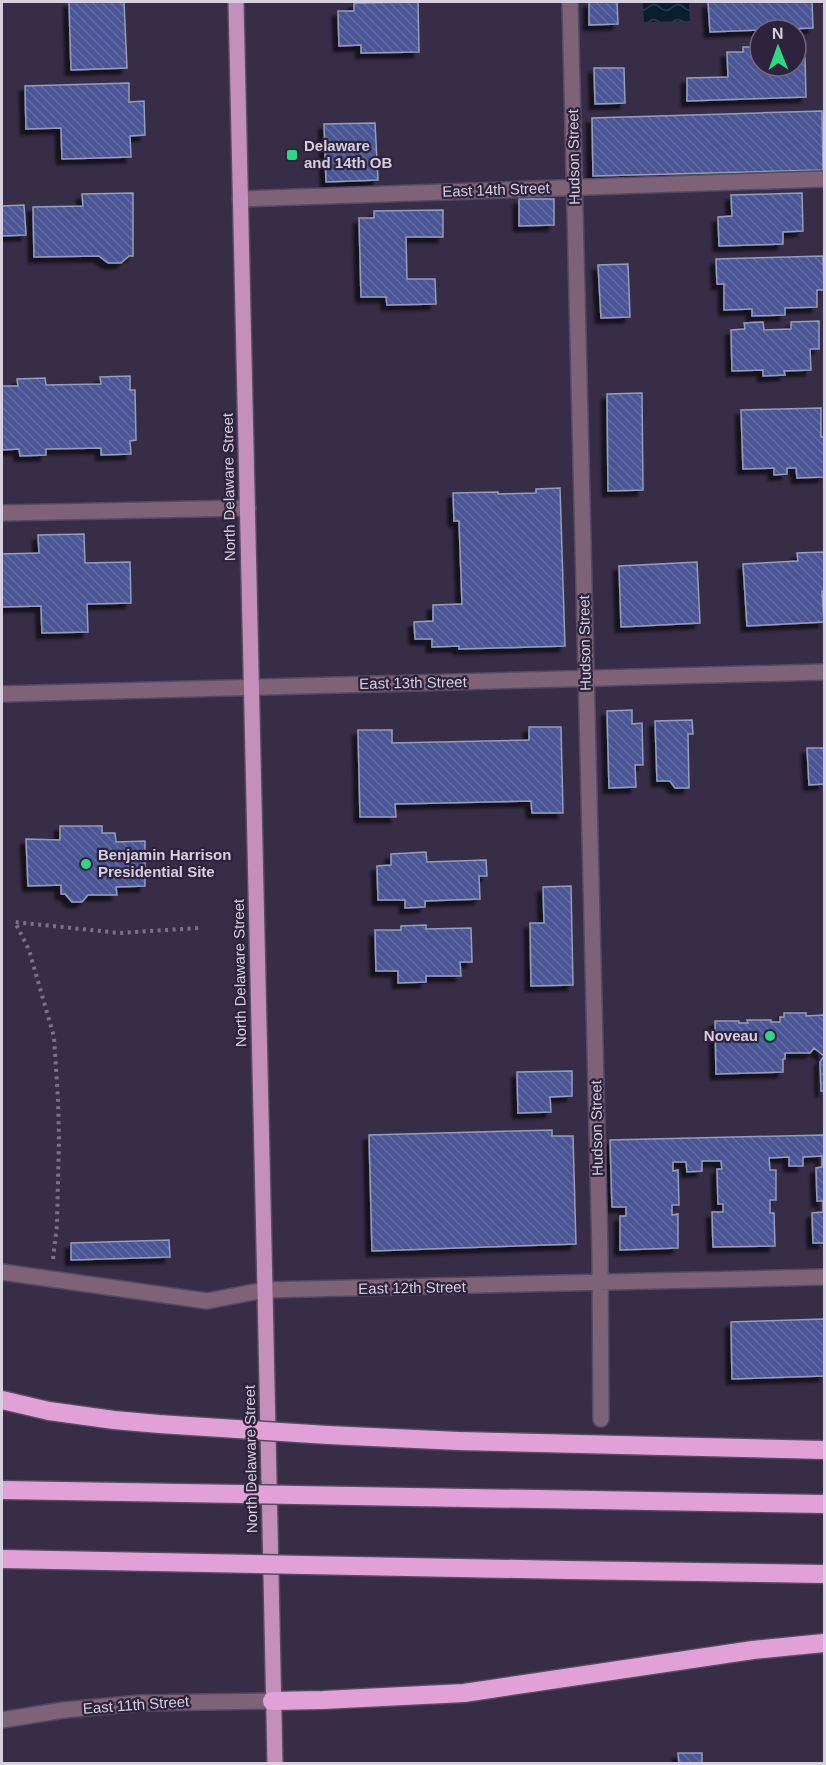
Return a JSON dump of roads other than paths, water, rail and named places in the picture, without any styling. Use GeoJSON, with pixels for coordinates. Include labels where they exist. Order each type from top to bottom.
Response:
{"type":"FeatureCollection","features":[{"type":"Feature","properties":{"kind":"highway"},"geometry":{"type":"LineString","coordinates":[[2,1400],[49,1411],[114,1420],[352,1436],[459,1441],[825,1450]]}},
{"type":"Feature","properties":{"kind":"highway"},"geometry":{"type":"LineString","coordinates":[[2,1490],[825,1504]]}},
{"type":"Feature","properties":{"kind":"highway"},"geometry":{"type":"LineString","coordinates":[[2,1559],[825,1574]]}},
{"type":"Feature","properties":{"kind":"highway"},"geometry":{"type":"LineString","coordinates":[[272,1701],[464,1693],[753,1650],[825,1642]]}},
{"type":"Feature","properties":{"kind":"main road","name":"North Delaware Street"},"geometry":{"type":"LineString","coordinates":[[236,2],[266,1290],[274,1764]]}},
{"type":"Feature","properties":{"kind":"street","name":"Hudson Street"},"geometry":{"type":"LineString","coordinates":[[570,2],[600,1284],[601,1419]]}},
{"type":"Feature","properties":{"kind":"street","name":"East 14th Street"},"geometry":{"type":"LineString","coordinates":[[240,199],[825,179]]}},
{"type":"Feature","properties":{"kind":"street"},"geometry":{"type":"LineString","coordinates":[[2,513],[248,508]]}},
{"type":"Feature","properties":{"kind":"street","name":"East 13th Street"},"geometry":{"type":"LineString","coordinates":[[2,694],[825,672]]}},
{"type":"Feature","properties":{"kind":"street","name":"East 12th Street"},"geometry":{"type":"LineString","coordinates":[[2,1272],[207,1301],[266,1290],[825,1277]]}},
{"type":"Feature","properties":{"kind":"street","name":"East 11th Street"},"geometry":{"type":"LineString","coordinates":[[2,1720],[64,1710],[140,1702],[272,1701]]}},
{"type":"Feature","properties":{"kind":"water"},"geometry":{"type":"Polygon","coordinates":[[[643,2],[689,2],[690,21],[644,22],[643,2]]]}},
{"type":"Feature","properties":{"kind":"place","name":"Delaware and 14th OB"},"geometry":{"type":"Point","coordinates":[292,155]}},
{"type":"Feature","properties":{"kind":"place","name":"Benjamin Harrison Presidential Site"},"geometry":{"type":"Point","coordinates":[86,864]}},
{"type":"Feature","properties":{"kind":"place","name":"Noveau"},"geometry":{"type":"Point","coordinates":[770,1036]}}]}
